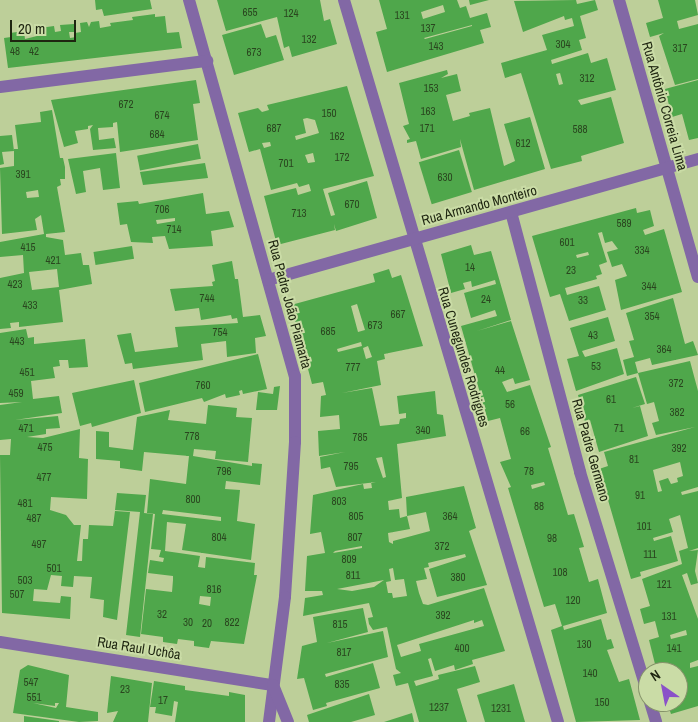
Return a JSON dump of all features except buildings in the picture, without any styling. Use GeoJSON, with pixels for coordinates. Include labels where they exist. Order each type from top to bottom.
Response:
{"type":"FeatureCollection","features":[{"type":"Feature","properties":{"kind":"street","name":"Rua Padre João Piamarta"},"geometry":{"type":"LineString","coordinates":[[189,0],[295,376],[295,442],[285,596],[269,722]]}},
{"type":"Feature","properties":{"kind":"street","name":"Rua Cunegundes Rodrigues"},"geometry":{"type":"LineString","coordinates":[[344,0],[558,722]]}},
{"type":"Feature","properties":{"kind":"street","name":"Rua Antônio Correia Lima"},"geometry":{"type":"LineString","coordinates":[[619,0],[698,277]]}},
{"type":"Feature","properties":{"kind":"street"},"geometry":{"type":"LineString","coordinates":[[0,88],[207,61]]}},
{"type":"Feature","properties":{"kind":"street","name":"Rua Armando Monteiro"},"geometry":{"type":"LineString","coordinates":[[268,280],[698,159]]}},
{"type":"Feature","properties":{"kind":"street","name":"Rua Padre Germano"},"geometry":{"type":"LineString","coordinates":[[511,212],[580,472],[638,662]]}},
{"type":"Feature","properties":{"kind":"street"},"geometry":{"type":"LineString","coordinates":[[0,656],[1,642]]}},
{"type":"Feature","properties":{"kind":"street","name":"Rua Raul Uchôa"},"geometry":{"type":"LineString","coordinates":[[1,642],[273,684]]}},
{"type":"Feature","properties":{"kind":"street","name":"Rua Padre João Piamarta"},"geometry":{"type":"LineString","coordinates":[[273,684],[288,722]]}}]}
